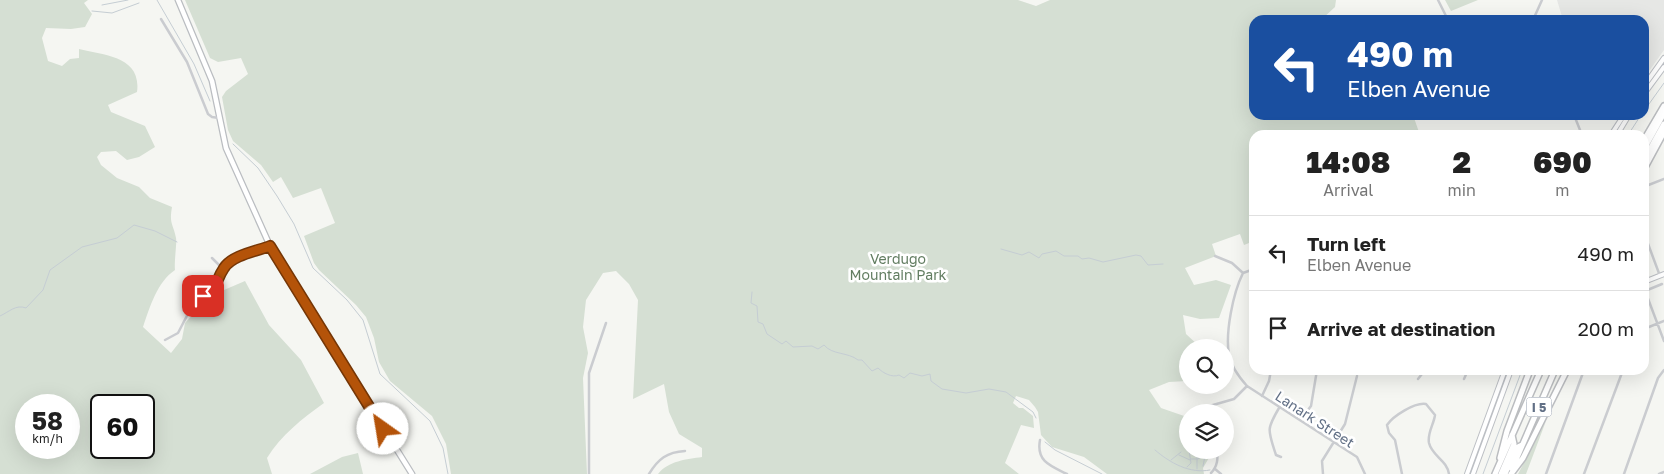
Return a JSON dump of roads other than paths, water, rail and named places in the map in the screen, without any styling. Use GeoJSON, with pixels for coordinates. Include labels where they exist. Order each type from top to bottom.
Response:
{"type":"FeatureCollection","features":[{"type":"Feature","properties":{"kind":"highway"},"geometry":{"type":"LineString","coordinates":[[1649,132],[1664,106]]}},
{"type":"Feature","properties":{"kind":"highway"},"geometry":{"type":"LineString","coordinates":[[1649,140],[1664,113]]}},
{"type":"Feature","properties":{"kind":"highway"},"geometry":{"type":"LineString","coordinates":[[1649,151],[1664,124]]}},
{"type":"Feature","properties":{"kind":"highway"},"geometry":{"type":"LineString","coordinates":[[1649,160],[1664,132]]}},
{"type":"Feature","properties":{"kind":"highway"},"geometry":{"type":"LineString","coordinates":[[1499,466],[1507,431],[1528,375]]}},
{"type":"Feature","properties":{"kind":"highway","name":"I 5"},"geometry":{"type":"LineString","coordinates":[[1495,474],[1539,375]]}},
{"type":"Feature","properties":{"kind":"highway","name":"I 5"},"geometry":{"type":"LineString","coordinates":[[1510,474],[1553,375]]}},
{"type":"Feature","properties":{"kind":"highway"},"geometry":{"type":"LineString","coordinates":[[1510,474],[1531,442],[1564,375]]}},
{"type":"Feature","properties":{"kind":"highway"},"geometry":{"type":"LineString","coordinates":[[1501,474],[1514,444],[1512,435]]}},
{"type":"Feature","properties":{"kind":"highway"},"geometry":{"type":"LineString","coordinates":[[1505,474],[1516,448],[1522,445]]}},
{"type":"Feature","properties":{"kind":"main road"},"geometry":{"type":"LineString","coordinates":[[178,0],[212,81],[226,148],[270,246],[412,474]]}},
{"type":"Feature","properties":{"kind":"main road"},"geometry":{"type":"LineString","coordinates":[[1649,79],[1664,58]]}},
{"type":"Feature","properties":{"kind":"main road"},"geometry":{"type":"LineString","coordinates":[[1649,87],[1664,67]]}},
{"type":"Feature","properties":{"kind":"main road"},"geometry":{"type":"LineString","coordinates":[[1649,280],[1662,275]]}},
{"type":"Feature","properties":{"kind":"main road"},"geometry":{"type":"LineString","coordinates":[[1467,474],[1504,375]]}},
{"type":"Feature","properties":{"kind":"main road"},"geometry":{"type":"LineString","coordinates":[[1473,474],[1509,375]]}},
{"type":"Feature","properties":{"kind":"main road"},"geometry":{"type":"LineString","coordinates":[[1492,407],[1497,409]]}},
{"type":"Feature","properties":{"kind":"street"},"geometry":{"type":"LineString","coordinates":[[1438,0],[1446,15]]}},
{"type":"Feature","properties":{"kind":"street"},"geometry":{"type":"LineString","coordinates":[[1535,15],[1542,0]]}},
{"type":"Feature","properties":{"kind":"street"},"geometry":{"type":"LineString","coordinates":[[161,19],[183,55],[208,114],[219,118]]}},
{"type":"Feature","properties":{"kind":"street"},"geometry":{"type":"LineString","coordinates":[[1576,120],[1580,130]]}},
{"type":"Feature","properties":{"kind":"street"},"geometry":{"type":"LineString","coordinates":[[1649,185],[1664,179]]}},
{"type":"Feature","properties":{"kind":"street"},"geometry":{"type":"LineString","coordinates":[[1649,245],[1662,275]]}},
{"type":"Feature","properties":{"kind":"street"},"geometry":{"type":"LineString","coordinates":[[165,340],[178,333],[193,304],[214,289],[223,269],[232,260],[270,246]]}},
{"type":"Feature","properties":{"kind":"street"},"geometry":{"type":"LineString","coordinates":[[1214,256],[1232,263],[1243,273],[1249,271]]}},
{"type":"Feature","properties":{"kind":"street"},"geometry":{"type":"LineString","coordinates":[[212,258],[223,269]]}},
{"type":"Feature","properties":{"kind":"street","name":"Lanark Street"},"geometry":{"type":"LineString","coordinates":[[1243,273],[1236,287],[1228,346],[1234,370],[1247,386],[1357,457],[1365,474]]}},
{"type":"Feature","properties":{"kind":"street"},"geometry":{"type":"LineString","coordinates":[[1649,288],[1662,284]]}},
{"type":"Feature","properties":{"kind":"street"},"geometry":{"type":"LineString","coordinates":[[1649,302],[1664,341]]}},
{"type":"Feature","properties":{"kind":"street"},"geometry":{"type":"LineString","coordinates":[[1649,327],[1664,322]]}},
{"type":"Feature","properties":{"kind":"street"},"geometry":{"type":"LineString","coordinates":[[589,474],[588,372],[606,323]]}},
{"type":"Feature","properties":{"kind":"street"},"geometry":{"type":"LineString","coordinates":[[1624,474],[1658,378],[1664,370]]}},
{"type":"Feature","properties":{"kind":"street"},"geometry":{"type":"LineString","coordinates":[[1262,396],[1269,375]]}},
{"type":"Feature","properties":{"kind":"street"},"geometry":{"type":"LineString","coordinates":[[1300,420],[1311,406],[1316,375]]}},
{"type":"Feature","properties":{"kind":"street"},"geometry":{"type":"LineString","coordinates":[[1418,379],[1421,375]]}},
{"type":"Feature","properties":{"kind":"street"},"geometry":{"type":"LineString","coordinates":[[1464,379],[1466,375]]}},
{"type":"Feature","properties":{"kind":"street"},"geometry":{"type":"LineString","coordinates":[[1546,474],[1582,375]]}},
{"type":"Feature","properties":{"kind":"street"},"geometry":{"type":"LineString","coordinates":[[1584,474],[1621,375]]}},
{"type":"Feature","properties":{"kind":"street"},"geometry":{"type":"LineString","coordinates":[[1323,474],[1322,461],[1345,424],[1357,376]]}},
{"type":"Feature","properties":{"kind":"street"},"geometry":{"type":"LineString","coordinates":[[1216,404],[1234,399],[1247,386]]}},
{"type":"Feature","properties":{"kind":"street"},"geometry":{"type":"LineString","coordinates":[[1402,474],[1395,440],[1387,429],[1389,422],[1421,403],[1426,404],[1435,415],[1429,442],[1431,448],[1446,464],[1449,474]]}},
{"type":"Feature","properties":{"kind":"street"},"geometry":{"type":"LineString","coordinates":[[1280,408],[1269,425],[1269,434],[1276,455],[1281,457]]}},
{"type":"Feature","properties":{"kind":"street"},"geometry":{"type":"LineString","coordinates":[[1040,440],[1038,448],[1041,459],[1067,474]]}},
{"type":"Feature","properties":{"kind":"street"},"geometry":{"type":"LineString","coordinates":[[649,474],[654,465],[666,454],[685,451]]}},
{"type":"Feature","properties":{"kind":"street"},"geometry":{"type":"LineString","coordinates":[[1211,473],[1215,469],[1217,459]]}},
{"type":"Feature","properties":{"kind":"street"},"geometry":{"type":"LineString","coordinates":[[1215,469],[1221,474]]}},
{"type":"Feature","properties":{"kind":"street"},"geometry":{"type":"LineString","coordinates":[[1659,474],[1664,472]]}},
{"type":"Feature","properties":{"kind":"waterway"},"geometry":{"type":"LineString","coordinates":[[102,5],[128,0]]}},
{"type":"Feature","properties":{"kind":"waterway"},"geometry":{"type":"LineString","coordinates":[[157,0],[194,64],[210,101]]}},
{"type":"Feature","properties":{"kind":"waterway"},"geometry":{"type":"LineString","coordinates":[[92,11],[112,13],[139,3]]}},
{"type":"Feature","properties":{"kind":"waterway"},"geometry":{"type":"LineString","coordinates":[[1649,104],[1664,83]]}},
{"type":"Feature","properties":{"kind":"waterway"},"geometry":{"type":"LineString","coordinates":[[1631,130],[1638,120]]}},
{"type":"Feature","properties":{"kind":"waterway"},"geometry":{"type":"LineString","coordinates":[[233,144],[258,168],[277,196],[294,224],[313,268],[347,300],[363,320],[380,374],[430,421],[443,448],[448,474]]}},
{"type":"Feature","properties":{"kind":"waterway"},"geometry":{"type":"LineString","coordinates":[[0,316],[19,307],[26,308],[43,290],[50,270],[82,247],[117,238],[134,225],[155,231],[177,242]]}},
{"type":"Feature","properties":{"kind":"waterway"},"geometry":{"type":"LineString","coordinates":[[1001,249],[1022,255],[1029,252],[1039,258],[1042,254],[1056,251],[1064,256],[1078,256],[1082,259],[1089,258],[1103,262],[1136,255],[1141,256],[1148,265],[1163,264]]}},
{"type":"Feature","properties":{"kind":"waterway"},"geometry":{"type":"LineString","coordinates":[[752,292],[751,303],[757,306],[758,322],[763,324],[767,334],[782,344],[786,341],[793,347],[812,346],[818,349],[824,345],[831,350],[862,360],[872,371],[878,368],[885,373],[899,375],[904,378],[910,373],[922,376],[930,374],[931,381],[942,389],[966,393],[989,389],[1006,392],[1033,412],[1036,418]]}},
{"type":"Feature","properties":{"kind":"waterway"},"geometry":{"type":"LineString","coordinates":[[1483,474],[1520,375]]}},
{"type":"Feature","properties":{"kind":"waterway"},"geometry":{"type":"LineString","coordinates":[[1045,442],[1055,450],[1102,474]]}},
{"type":"Feature","properties":{"kind":"waterway"},"geometry":{"type":"LineString","coordinates":[[1155,450],[1167,459],[1188,469],[1210,470]]}},
{"type":"Feature","properties":{"kind":"waterway"},"geometry":{"type":"LineString","coordinates":[[1171,460],[1179,454]]}},
{"type":"Feature","properties":{"kind":"waterway"},"geometry":{"type":"LineString","coordinates":[[1187,467],[1191,463],[1190,459]]}},
{"type":"Feature","properties":{"kind":"waterway"},"geometry":{"type":"LineString","coordinates":[[1197,459],[1197,469]]}},
{"type":"Feature","properties":{"kind":"waterway"},"geometry":{"type":"LineString","coordinates":[[1203,466],[1204,459]]}},
{"type":"Feature","properties":{"kind":"park label","name":"Verdugo Mountain Park"},"geometry":{"type":"Point","coordinates":[898,266]}}]}
